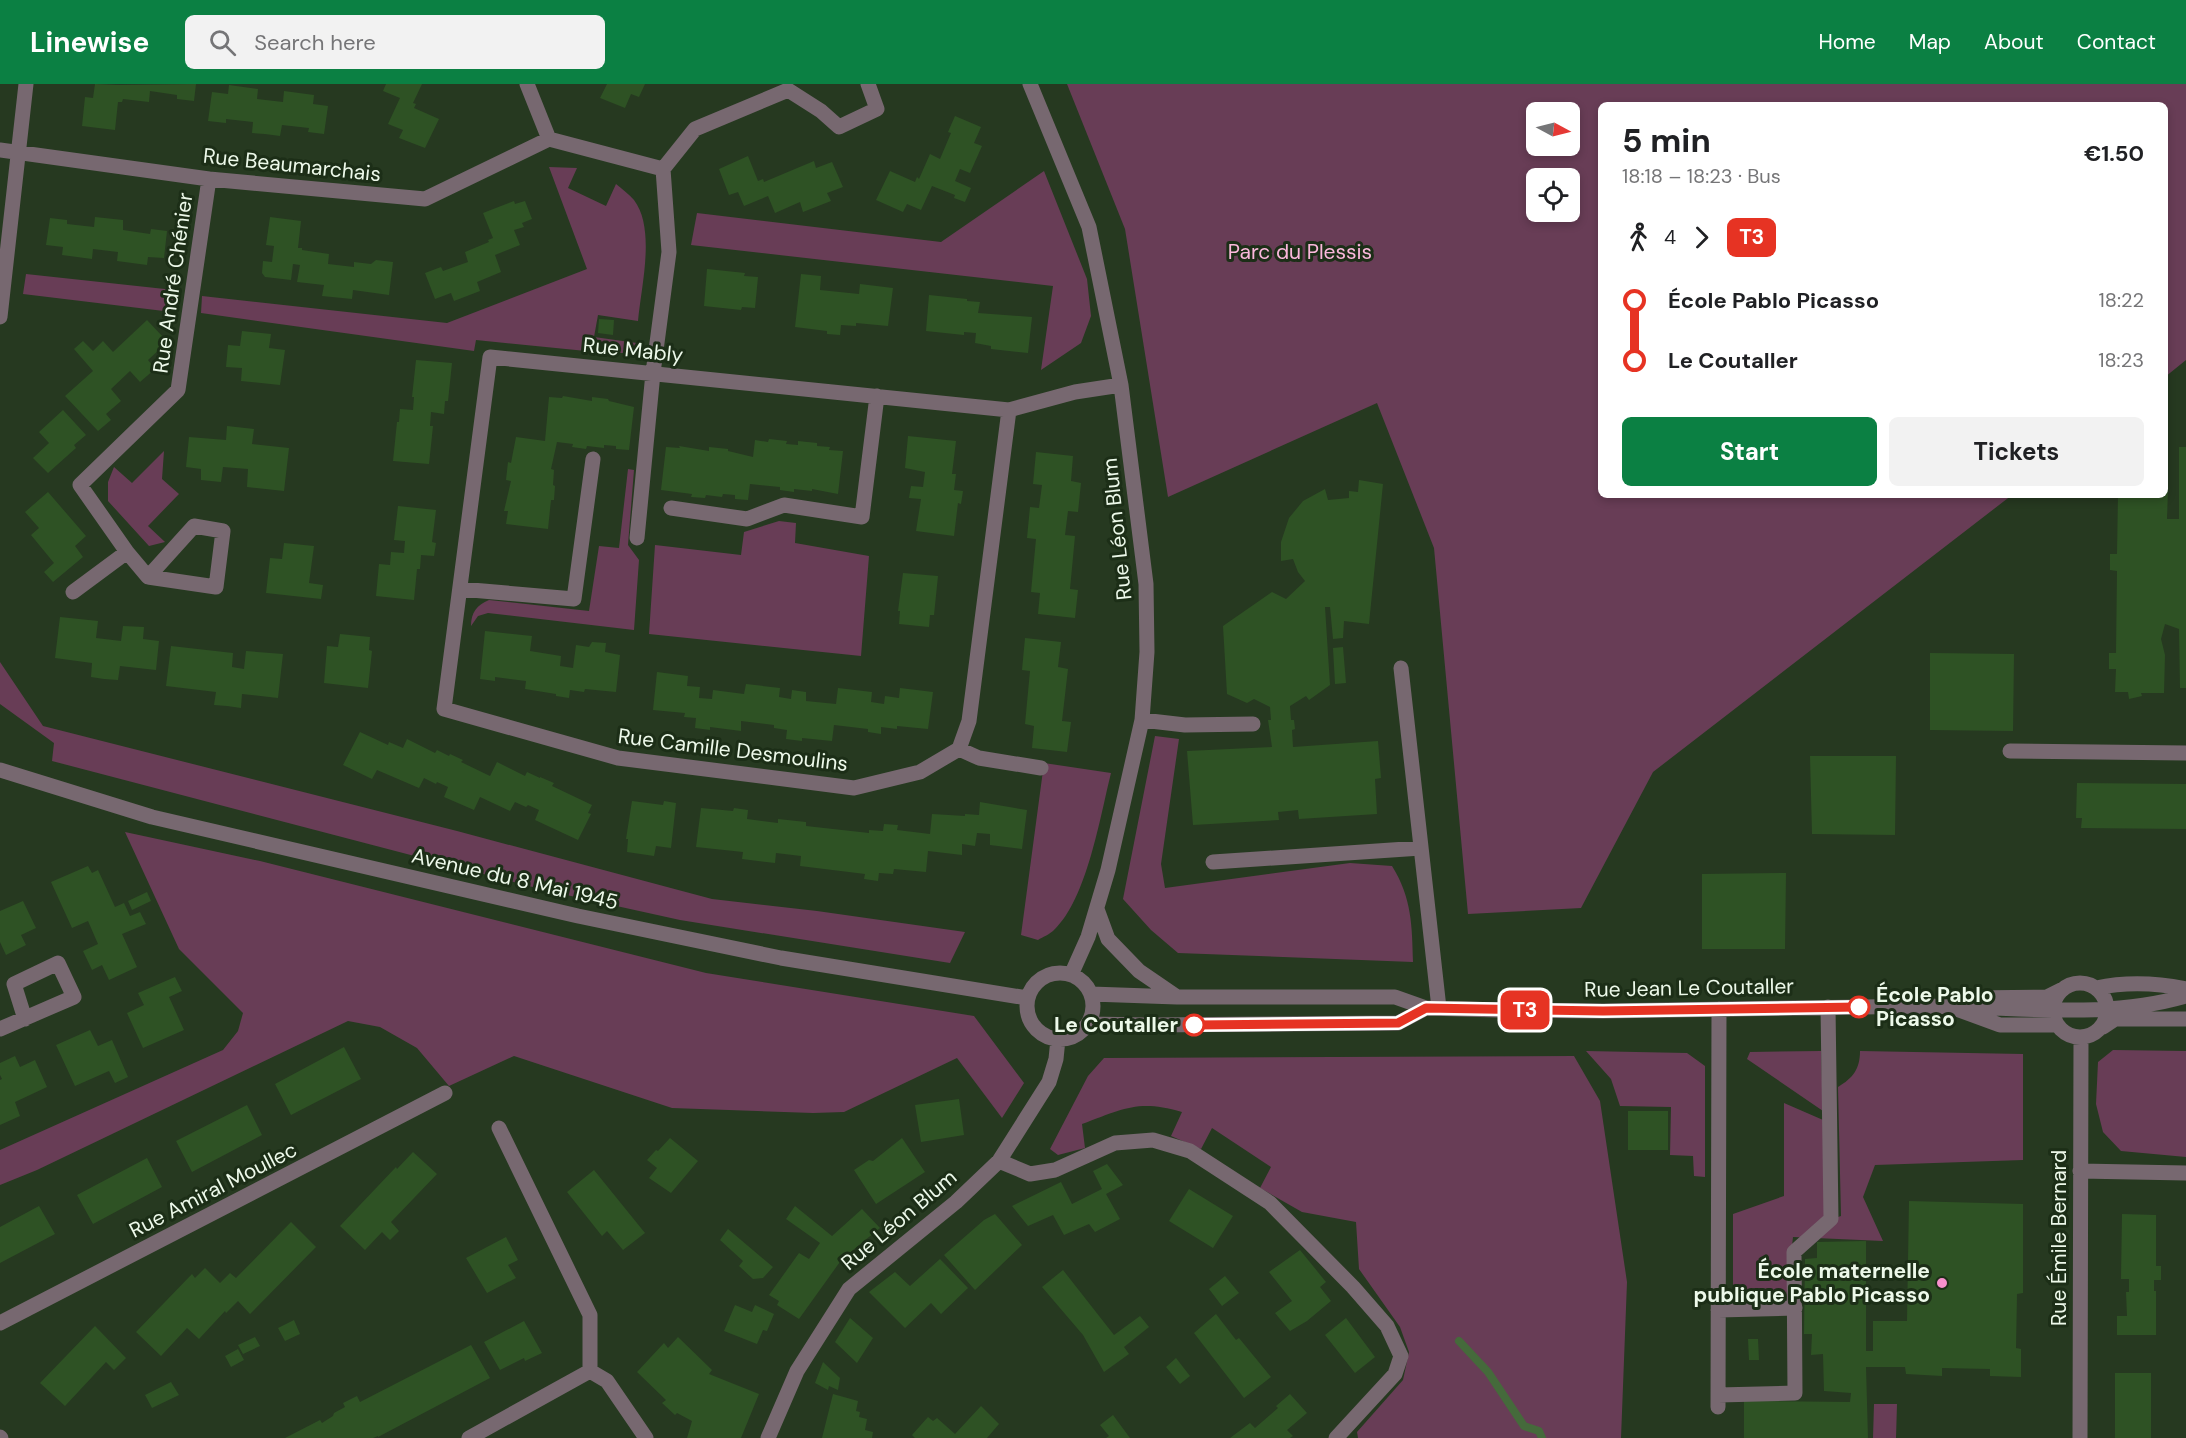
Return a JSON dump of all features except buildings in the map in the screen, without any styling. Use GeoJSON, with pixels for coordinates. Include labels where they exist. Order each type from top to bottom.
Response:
{"type":"FeatureCollection","features":[{"type":"Feature","properties":{"kind":"street"},"geometry":{"type":"LineString","coordinates":[[0,317],[26,84]]}},
{"type":"Feature","properties":{"kind":"street"},"geometry":{"type":"LineString","coordinates":[[527,84],[549,139],[663,169]]}},
{"type":"Feature","properties":{"kind":"street"},"geometry":{"type":"LineString","coordinates":[[638,538],[652,373],[669,252],[663,169],[695,129],[789,87],[839,127],[877,109],[868,84]]}},
{"type":"Feature","properties":{"kind":"street","name":"Rue Léon Blum"},"geometry":{"type":"LineString","coordinates":[[1030,84],[1089,227],[1122,385],[1146,584],[1147,652],[1142,720],[1126,798],[1097,909],[1088,937],[1071,975]]}},
{"type":"Feature","properties":{"kind":"street","name":"Rue Beaumarchais"},"geometry":{"type":"LineString","coordinates":[[0,150],[209,179],[424,199],[549,139]]}},
{"type":"Feature","properties":{"kind":"street","name":"Rue André Chénier"},"geometry":{"type":"LineString","coordinates":[[148,578],[80,485],[178,390],[209,179]]}},
{"type":"Feature","properties":{"kind":"street","name":"Rue Mably"},"geometry":{"type":"LineString","coordinates":[[444,709],[490,357],[1009,410],[1075,392],[1122,385]]}},
{"type":"Feature","properties":{"kind":"street"},"geometry":{"type":"LineString","coordinates":[[671,508],[747,519],[784,505],[862,517],[877,396]]}},
{"type":"Feature","properties":{"kind":"street"},"geometry":{"type":"LineString","coordinates":[[1009,410],[969,720],[959,749],[979,758],[1041,768]]}},
{"type":"Feature","properties":{"kind":"street"},"geometry":{"type":"LineString","coordinates":[[459,589],[574,599],[592,459]]}},
{"type":"Feature","properties":{"kind":"street"},"geometry":{"type":"LineString","coordinates":[[194,526],[223,531],[216,587],[148,578],[194,526]]}},
{"type":"Feature","properties":{"kind":"street"},"geometry":{"type":"LineString","coordinates":[[74,592],[127,552]]}},
{"type":"Feature","properties":{"kind":"street"},"geometry":{"type":"LineString","coordinates":[[1401,668],[1421,848],[1433,1008]]}},
{"type":"Feature","properties":{"kind":"street","name":"Rue Camille Desmoulins"},"geometry":{"type":"LineString","coordinates":[[444,709],[618,758],[854,788],[920,772],[959,749]]}},
{"type":"Feature","properties":{"kind":"street"},"geometry":{"type":"LineString","coordinates":[[1142,720],[1185,725],[1253,724]]}},
{"type":"Feature","properties":{"kind":"street"},"geometry":{"type":"LineString","coordinates":[[2010,751],[2186,753]]}},
{"type":"Feature","properties":{"kind":"street","name":"Avenue du 8 Mai 1945"},"geometry":{"type":"LineString","coordinates":[[0,770],[152,817],[578,916],[781,958],[1027,998]]}},
{"type":"Feature","properties":{"kind":"street"},"geometry":{"type":"LineString","coordinates":[[1213,862],[1421,848]]}},
{"type":"Feature","properties":{"kind":"street"},"geometry":{"type":"LineString","coordinates":[[1097,909],[1108,939],[1139,971],[1177,997]]}},
{"type":"Feature","properties":{"kind":"street"},"geometry":{"type":"LineString","coordinates":[[1060,972],[1071,975],[1080,979],[1091,994],[1093,1004],[1088,1024],[1070,1038],[1059,1040],[1040,1033],[1033,1026],[1026,1008],[1027,998],[1032,987],[1049,974],[1060,972]]}},
{"type":"Feature","properties":{"kind":"street","name":"Rue Jean Le Coutaller"},"geometry":{"type":"LineString","coordinates":[[1952,1007],[1965,999],[2047,997],[2078,982],[2096,988]]}},
{"type":"Feature","properties":{"kind":"street"},"geometry":{"type":"LineString","coordinates":[[2096,988],[2119,985],[2166,985],[2186,989]]}},
{"type":"Feature","properties":{"kind":"street"},"geometry":{"type":"LineString","coordinates":[[2096,988],[2102,994],[2107,1008],[2103,1027]]}},
{"type":"Feature","properties":{"kind":"street"},"geometry":{"type":"LineString","coordinates":[[2044,1009],[2061,990]]}},
{"type":"Feature","properties":{"kind":"street","name":"Rue Jean Le Coutaller"},"geometry":{"type":"LineString","coordinates":[[1091,994],[1177,997],[1395,997],[1433,1008],[1603,1011],[1952,1007],[2000,1025],[2056,1025]]}},
{"type":"Feature","properties":{"kind":"street"},"geometry":{"type":"LineString","coordinates":[[1952,1007],[2129,1008],[2162,1003],[2186,996]]}},
{"type":"Feature","properties":{"kind":"street"},"geometry":{"type":"LineString","coordinates":[[2002,997],[2044,1009],[2056,1025],[2070,1036],[2081,1038],[2095,1033],[2115,1019],[2186,1019]]}},
{"type":"Feature","properties":{"kind":"street"},"geometry":{"type":"LineString","coordinates":[[1719,1009],[1718,1401],[1795,1394],[1794,1252],[1831,1219],[1828,1007]]}},
{"type":"Feature","properties":{"kind":"street","name":"Rue Jean Le Coutaller"},"geometry":{"type":"LineString","coordinates":[[1088,1024],[1398,1023],[1433,1008]]}},
{"type":"Feature","properties":{"kind":"street"},"geometry":{"type":"LineString","coordinates":[[2129,1008],[2169,1019]]}},
{"type":"Feature","properties":{"kind":"street"},"geometry":{"type":"LineString","coordinates":[[0,1029],[25,1019]]}},
{"type":"Feature","properties":{"kind":"street","name":"Rue Émile Bernard"},"geometry":{"type":"LineString","coordinates":[[2080,1438],[2081,1038]]}},
{"type":"Feature","properties":{"kind":"street","name":"Rue Léon Blum"},"geometry":{"type":"LineString","coordinates":[[768,1438],[797,1371],[849,1289],[956,1202],[999,1161],[1049,1082],[1059,1040]]}},
{"type":"Feature","properties":{"kind":"street","name":"Rue Amiral Moullec"},"geometry":{"type":"LineString","coordinates":[[0,1323],[445,1094]]}},
{"type":"Feature","properties":{"kind":"street"},"geometry":{"type":"LineString","coordinates":[[499,1128],[590,1315],[590,1371]]}},
{"type":"Feature","properties":{"kind":"street"},"geometry":{"type":"LineString","coordinates":[[999,1161],[1030,1174],[1055,1170],[1115,1143],[1153,1140],[1190,1151],[1270,1203],[1353,1287],[1387,1326],[1401,1356],[1395,1374],[1336,1438]]}},
{"type":"Feature","properties":{"kind":"street"},"geometry":{"type":"LineString","coordinates":[[2079,1171],[2186,1173]]}},
{"type":"Feature","properties":{"kind":"street"},"geometry":{"type":"LineString","coordinates":[[1718,1310],[1795,1308]]}},
{"type":"Feature","properties":{"kind":"street"},"geometry":{"type":"LineString","coordinates":[[469,1438],[590,1371]]}},
{"type":"Feature","properties":{"kind":"street"},"geometry":{"type":"LineString","coordinates":[[590,1371],[607,1381],[646,1438]]}},
{"type":"Feature","properties":{"kind":"green space","name":"Parc du Plessis"},"geometry":{"type":"Polygon","coordinates":[[[1067,84],[2186,84],[2186,360],[2168,375],[2168,102],[1598,102],[1598,498],[2008,498],[1653,772],[1581,908],[1468,914],[1434,548],[1377,403],[1168,497],[1125,229],[1067,84]]]}},
{"type":"Feature","properties":{"kind":"green space"},"geometry":{"type":"Polygon","coordinates":[[[549,167],[577,168],[568,188],[606,206],[616,184],[634,200],[641,212],[646,242],[638,321],[598,315],[594,337],[637,343],[632,353],[606,353],[476,340],[474,351],[201,313],[202,296],[447,323],[587,269],[549,167]]]}},
{"type":"Feature","properties":{"kind":"green space"},"geometry":{"type":"Polygon","coordinates":[[[1044,171],[1087,279],[1091,316],[1081,343],[1041,370],[1053,286],[691,245],[697,213],[941,242],[1044,171]]]}},
{"type":"Feature","properties":{"kind":"green space"},"geometry":{"type":"Polygon","coordinates":[[[26,274],[174,290],[172,312],[23,294],[26,274]]]}},
{"type":"Feature","properties":{"kind":"green space"},"geometry":{"type":"Polygon","coordinates":[[[164,451],[162,479],[179,494],[148,526],[165,542],[149,546],[108,501],[108,482],[114,467],[132,483],[164,451]]]}},
{"type":"Feature","properties":{"kind":"green space"},"geometry":{"type":"Polygon","coordinates":[[[628,469],[634,470],[628,545],[639,560],[634,630],[488,613],[478,616],[471,626],[476,610],[489,600],[589,611],[599,546],[619,548],[628,469]]]}},
{"type":"Feature","properties":{"kind":"green space"},"geometry":{"type":"Polygon","coordinates":[[[779,521],[796,523],[795,543],[869,556],[861,656],[649,634],[655,545],[741,555],[744,532],[779,521]]]}},
{"type":"Feature","properties":{"kind":"green space"},"geometry":{"type":"Polygon","coordinates":[[[0,662],[43,726],[457,831],[712,899],[965,932],[950,963],[680,920],[544,890],[52,761],[54,743],[0,704],[0,662]]]}},
{"type":"Feature","properties":{"kind":"green space"},"geometry":{"type":"Polygon","coordinates":[[[1155,736],[1179,739],[1161,864],[1165,888],[1350,863],[1392,866],[1404,889],[1410,912],[1413,962],[1178,953],[1151,930],[1123,899],[1155,736]]]}},
{"type":"Feature","properties":{"kind":"green space"},"geometry":{"type":"Polygon","coordinates":[[[1044,763],[1111,773],[1091,856],[1075,899],[1054,930],[1038,940],[1021,935],[1044,763]]]}},
{"type":"Feature","properties":{"kind":"green space"},"geometry":{"type":"Polygon","coordinates":[[[125,832],[260,861],[706,973],[974,1016],[1024,1083],[1002,1118],[957,1058],[844,1112],[672,1108],[514,1056],[449,1086],[417,1048],[380,1027],[348,1021],[37,1170],[0,1185],[0,1150],[223,1050],[238,1031],[243,1013],[179,949],[125,832]]]}},
{"type":"Feature","properties":{"kind":"green space"},"geometry":{"type":"Polygon","coordinates":[[[2113,1050],[2186,1051],[2186,1157],[2121,1151],[2103,1132],[2096,1104],[2098,1062],[2113,1050]]]}},
{"type":"Feature","properties":{"kind":"green space"},"geometry":{"type":"Polygon","coordinates":[[[1586,1051],[1687,1053],[1705,1066],[1705,1177],[1694,1176],[1693,1156],[1670,1155],[1671,1107],[1620,1106],[1611,1079],[1586,1051]]]}},
{"type":"Feature","properties":{"kind":"green space"},"geometry":{"type":"Polygon","coordinates":[[[1821,1051],[1823,1111],[1747,1059],[1750,1052],[1821,1051]]]}},
{"type":"Feature","properties":{"kind":"green space"},"geometry":{"type":"Polygon","coordinates":[[[1860,1051],[2023,1054],[2023,1160],[1875,1165],[1863,1197],[1883,1241],[1793,1237],[1786,1299],[1752,1297],[1733,1286],[1733,1214],[1784,1196],[1784,1103],[1830,1123],[1832,1219],[1841,1216],[1838,1087],[1855,1072],[1859,1063],[1860,1051]]]}},
{"type":"Feature","properties":{"kind":"green space"},"geometry":{"type":"Polygon","coordinates":[[[1574,1056],[1600,1101],[1627,1282],[1621,1438],[1358,1438],[1357,1432],[1403,1380],[1409,1352],[1400,1327],[1359,1269],[1356,1222],[1302,1212],[1260,1188],[1271,1167],[1212,1128],[1201,1149],[1171,1136],[1182,1112],[1167,1108],[1142,1106],[1120,1110],[1082,1124],[1085,1148],[1058,1155],[1050,1149],[1088,1076],[1104,1058],[1574,1056]]]}},
{"type":"Feature","properties":{"kind":"green space"},"geometry":{"type":"Polygon","coordinates":[[[1874,1404],[1897,1404],[1896,1438],[1873,1438],[1874,1404]]]}},
{"type":"Feature","properties":{"kind":"waterway"},"geometry":{"type":"LineString","coordinates":[[1459,1341],[1488,1372],[1524,1426],[1539,1431],[1542,1438]]}},
{"type":"Feature","properties":{"kind":"bus line","name":"T3"},"geometry":{"type":"LineString","coordinates":[[1194,1025],[1398,1023],[1426,1008],[1603,1011],[1859,1007]]}},
{"type":"Feature","properties":{"kind":"place","name":"École Pablo Picasso"},"geometry":{"type":"Point","coordinates":[1859,1007]}},
{"type":"Feature","properties":{"kind":"place","name":"Le Coutaller"},"geometry":{"type":"Point","coordinates":[1194,1025]}},
{"type":"Feature","properties":{"kind":"place","name":"École maternelle publique Pablo Picasso"},"geometry":{"type":"Point","coordinates":[1942,1283]}}]}
